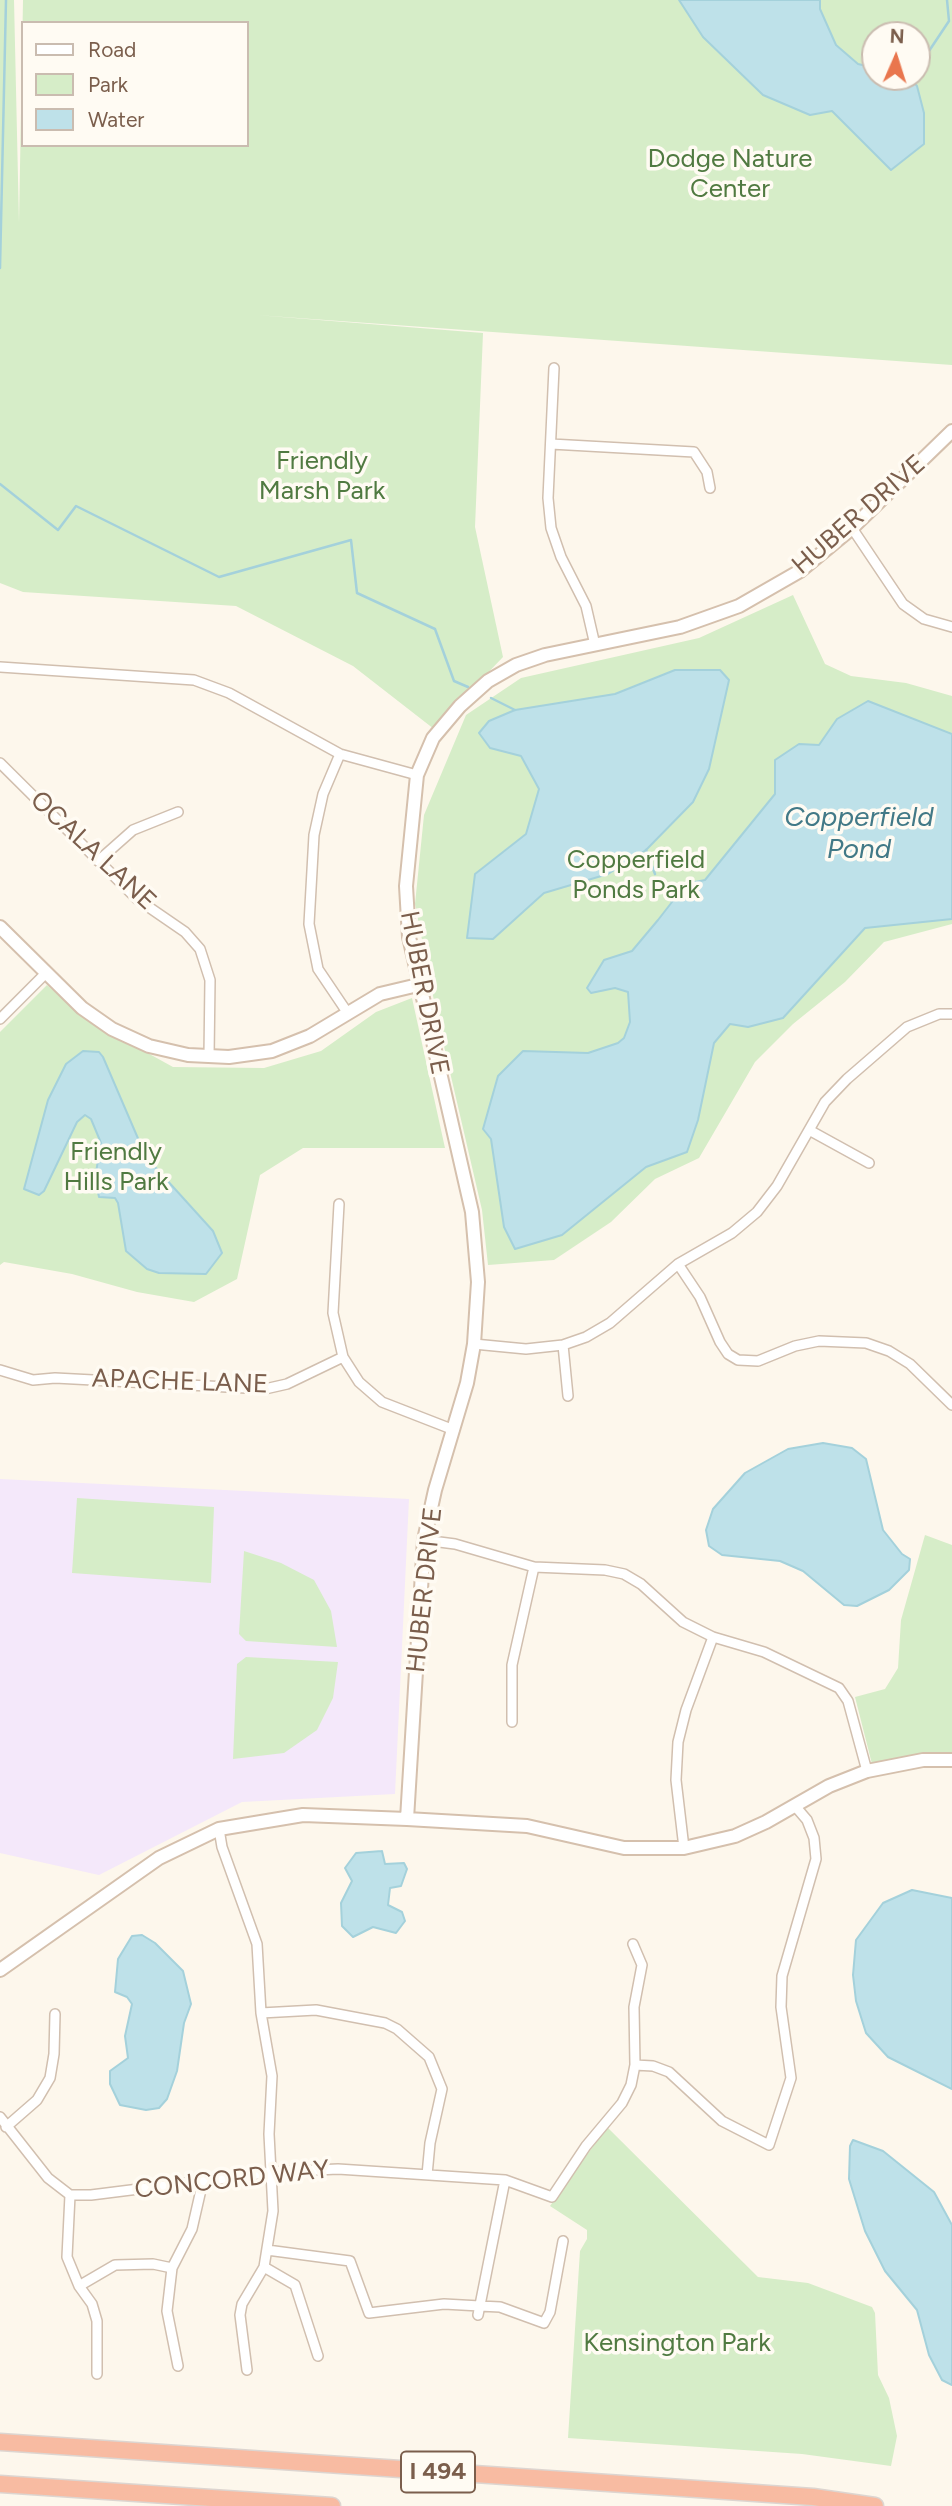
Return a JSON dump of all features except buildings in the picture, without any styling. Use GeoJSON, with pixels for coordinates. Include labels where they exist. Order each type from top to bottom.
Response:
{"type":"FeatureCollection","features":[{"type":"Feature","properties":{"kind":"highway","name":"I 494"},"geometry":{"type":"LineString","coordinates":[[0,2442],[736,2491],[875,2506]]}},
{"type":"Feature","properties":{"kind":"highway"},"geometry":{"type":"LineString","coordinates":[[0,2485],[332,2506]]}},
{"type":"Feature","properties":{"kind":"street"},"geometry":{"type":"LineString","coordinates":[[554,368],[548,498],[551,528],[561,557],[586,606],[595,645]]}},
{"type":"Feature","properties":{"kind":"street","name":"HUBER DRIVE"},"geometry":{"type":"LineString","coordinates":[[407,1819],[424,1540],[474,1344],[478,1282],[472,1213],[409,937],[406,886],[417,775],[433,738],[460,706],[488,681],[516,665],[595,645],[680,628],[740,606],[800,571],[852,528],[952,431]]}},
{"type":"Feature","properties":{"kind":"street"},"geometry":{"type":"LineString","coordinates":[[551,444],[694,452],[707,472],[710,488]]}},
{"type":"Feature","properties":{"kind":"street"},"geometry":{"type":"LineString","coordinates":[[852,528],[903,604],[923,618],[952,627]]}},
{"type":"Feature","properties":{"kind":"street"},"geometry":{"type":"LineString","coordinates":[[0,667],[194,680],[229,693],[340,754],[417,775]]}},
{"type":"Feature","properties":{"kind":"street"},"geometry":{"type":"LineString","coordinates":[[340,754],[323,794],[314,835],[309,924],[318,969],[347,1012]]}},
{"type":"Feature","properties":{"kind":"street","name":"OCALA LANE"},"geometry":{"type":"LineString","coordinates":[[0,763],[137,899],[186,932],[200,949],[210,980],[209,1056]]}},
{"type":"Feature","properties":{"kind":"street"},"geometry":{"type":"LineString","coordinates":[[98,861],[133,830],[178,812]]}},
{"type":"Feature","properties":{"kind":"street"},"geometry":{"type":"LineString","coordinates":[[0,927],[82,1008],[112,1029],[149,1046],[209,1056],[229,1057],[272,1051],[310,1036],[380,994],[418,985]]}},
{"type":"Feature","properties":{"kind":"street"},"geometry":{"type":"LineString","coordinates":[[0,1019],[46,973]]}},
{"type":"Feature","properties":{"kind":"street"},"geometry":{"type":"LineString","coordinates":[[474,1344],[526,1349],[563,1345],[586,1337],[610,1323],[678,1264],[732,1233],[757,1212],[777,1186],[825,1102],[847,1079],[907,1027],[939,1014],[952,1014]]}},
{"type":"Feature","properties":{"kind":"street"},"geometry":{"type":"LineString","coordinates":[[809,1130],[869,1163]]}},
{"type":"Feature","properties":{"kind":"street"},"geometry":{"type":"LineString","coordinates":[[339,1204],[332,1313],[343,1357],[359,1382],[382,1402],[454,1430]]}},
{"type":"Feature","properties":{"kind":"street"},"geometry":{"type":"LineString","coordinates":[[678,1264],[700,1297],[720,1342],[728,1354],[738,1360],[758,1361],[795,1346],[819,1341],[866,1343],[910,1364],[952,1405]]}},
{"type":"Feature","properties":{"kind":"street"},"geometry":{"type":"LineString","coordinates":[[563,1345],[568,1396]]}},
{"type":"Feature","properties":{"kind":"street","name":"APACHE LANE"},"geometry":{"type":"LineString","coordinates":[[0,1370],[33,1380],[55,1378],[265,1389],[287,1384],[343,1357]]}},
{"type":"Feature","properties":{"kind":"street"},"geometry":{"type":"LineString","coordinates":[[424,1540],[455,1544],[534,1567],[606,1570],[624,1574],[641,1584],[683,1622],[713,1637],[764,1652],[839,1688],[848,1701],[867,1771]]}},
{"type":"Feature","properties":{"kind":"street"},"geometry":{"type":"LineString","coordinates":[[512,1722],[512,1665],[534,1567]]}},
{"type":"Feature","properties":{"kind":"street"},"geometry":{"type":"LineString","coordinates":[[684,1848],[676,1780],[678,1742],[686,1710],[713,1637]]}},
{"type":"Feature","properties":{"kind":"street"},"geometry":{"type":"LineString","coordinates":[[0,1970],[159,1858],[219,1829],[303,1815],[407,1819],[527,1826],[624,1849],[684,1848],[734,1836],[829,1786],[867,1771],[923,1760],[952,1760]]}},
{"type":"Feature","properties":{"kind":"street"},"geometry":{"type":"LineString","coordinates":[[633,1944],[642,1965],[634,2007],[635,2065],[653,2066],[669,2072],[722,2121],[769,2145],[791,2078],[781,2007],[782,1976],[816,1859],[814,1838],[807,1820],[794,1806]]}},
{"type":"Feature","properties":{"kind":"street"},"geometry":{"type":"LineString","coordinates":[[219,1829],[222,1847],[257,1944],[261,2013],[272,2076],[269,2134],[274,2172],[274,2211],[264,2267],[242,2304],[240,2315],[247,2370]]}},
{"type":"Feature","properties":{"kind":"street"},"geometry":{"type":"LineString","coordinates":[[261,2013],[316,2010],[374,2020],[397,2029],[429,2057],[442,2089],[430,2143],[427,2175]]}},
{"type":"Feature","properties":{"kind":"street"},"geometry":{"type":"LineString","coordinates":[[6,2127],[37,2100],[50,2078],[54,2054],[55,2014]]}},
{"type":"Feature","properties":{"kind":"street","name":"CONCORD WAY"},"geometry":{"type":"LineString","coordinates":[[70,2195],[91,2195],[274,2172],[338,2169],[505,2180],[552,2197],[586,2146],[622,2102],[635,2065]]}},
{"type":"Feature","properties":{"kind":"street"},"geometry":{"type":"LineString","coordinates":[[0,2117],[48,2178],[70,2195],[67,2256],[79,2286],[92,2304],[97,2321],[97,2374]]}},
{"type":"Feature","properties":{"kind":"street"},"geometry":{"type":"LineString","coordinates":[[479,2310],[505,2180]]}},
{"type":"Feature","properties":{"kind":"street"},"geometry":{"type":"LineString","coordinates":[[178,2366],[167,2311],[172,2268],[192,2229],[203,2181]]}},
{"type":"Feature","properties":{"kind":"street"},"geometry":{"type":"LineString","coordinates":[[267,2250],[350,2261],[369,2313],[444,2304],[479,2310],[500,2307],[544,2323],[550,2312],[563,2241]]}},
{"type":"Feature","properties":{"kind":"street"},"geometry":{"type":"LineString","coordinates":[[79,2286],[115,2265],[153,2264],[172,2268]]}},
{"type":"Feature","properties":{"kind":"street"},"geometry":{"type":"LineString","coordinates":[[264,2267],[295,2285],[318,2356]]}},
{"type":"Feature","properties":{"kind":"shaded area"},"geometry":{"type":"Polygon","coordinates":[[[0,1479],[409,1499],[395,1794],[242,1802],[99,1875],[0,1853],[0,1479]]]}},
{"type":"Feature","properties":{"kind":"green space","name":"Dodge Nature Center"},"geometry":{"type":"Polygon","coordinates":[[[0,0],[14,0],[19,223],[21,112],[21,147],[248,147],[248,21],[23,21],[23,0],[952,0],[952,365],[256,315],[483,333],[475,527],[503,657],[434,729],[353,666],[236,606],[23,592],[0,583],[0,0]]]}},
{"type":"Feature","properties":{"kind":"green space","name":"Copperfield Ponds Park"},"geometry":{"type":"Polygon","coordinates":[[[793,595],[825,664],[851,676],[906,683],[952,696],[952,924],[884,942],[845,982],[793,1024],[755,1062],[699,1158],[655,1179],[611,1222],[554,1260],[488,1265],[482,1210],[437,1016],[415,904],[424,815],[466,715],[521,678],[699,638],[793,595]]]}},
{"type":"Feature","properties":{"kind":"green space","name":"Friendly Hills Park"},"geometry":{"type":"Polygon","coordinates":[[[47,985],[84,1018],[173,1067],[264,1068],[321,1051],[376,1012],[412,998],[445,1148],[303,1148],[260,1175],[237,1279],[194,1302],[137,1292],[72,1274],[4,1262],[0,1265],[0,1032],[47,985]]]}},
{"type":"Feature","properties":{"kind":"green space"},"geometry":{"type":"Polygon","coordinates":[[[77,1498],[214,1507],[211,1583],[72,1573],[77,1498]]]}},
{"type":"Feature","properties":{"kind":"green space"},"geometry":{"type":"Polygon","coordinates":[[[925,1535],[952,1545],[952,1752],[933,1752],[872,1764],[855,1697],[885,1689],[898,1668],[901,1620],[925,1535]]]}},
{"type":"Feature","properties":{"kind":"green space"},"geometry":{"type":"Polygon","coordinates":[[[244,1551],[281,1563],[314,1580],[331,1611],[337,1647],[246,1641],[239,1634],[244,1551]]]}},
{"type":"Feature","properties":{"kind":"green space"},"geometry":{"type":"Polygon","coordinates":[[[246,1657],[338,1662],[333,1698],[317,1730],[284,1753],[233,1759],[237,1664],[246,1657]]]}},
{"type":"Feature","properties":{"kind":"green space","name":"Kensington Park"},"geometry":{"type":"Polygon","coordinates":[[[607,2127],[758,2277],[808,2283],[872,2307],[875,2313],[878,2375],[889,2398],[897,2436],[891,2466],[802,2454],[568,2438],[580,2251],[587,2239],[587,2230],[550,2206],[607,2127]]]}},
{"type":"Feature","properties":{"kind":"water"},"geometry":{"type":"Polygon","coordinates":[[[679,0],[820,0],[820,9],[836,45],[861,65],[861,91],[918,91],[924,113],[924,144],[891,170],[832,111],[810,115],[763,95],[703,37],[679,0]]]}},
{"type":"Feature","properties":{"kind":"water"},"geometry":{"type":"Polygon","coordinates":[[[675,670],[720,670],[729,680],[709,769],[693,802],[646,850],[608,874],[544,893],[493,939],[467,938],[475,874],[526,834],[539,789],[521,756],[490,748],[479,733],[489,721],[515,710],[615,694],[675,670]]]}},
{"type":"Feature","properties":{"kind":"water","name":"Copperfield Pond"},"geometry":{"type":"Polygon","coordinates":[[[868,701],[952,734],[952,919],[865,928],[783,1018],[748,1027],[730,1024],[714,1043],[698,1120],[687,1152],[646,1167],[562,1235],[515,1249],[504,1227],[491,1139],[483,1129],[498,1076],[523,1051],[588,1053],[618,1043],[624,1038],[630,1022],[628,992],[615,988],[591,993],[587,988],[604,960],[632,951],[658,920],[672,902],[660,889],[705,880],[775,794],[775,760],[799,744],[819,745],[837,719],[868,701]]]}},
{"type":"Feature","properties":{"kind":"water"},"geometry":{"type":"Polygon","coordinates":[[[83,1051],[99,1052],[103,1057],[146,1157],[213,1231],[222,1253],[206,1274],[159,1273],[147,1269],[126,1251],[118,1203],[115,1198],[99,1197],[95,1178],[101,1143],[91,1119],[85,1115],[77,1122],[44,1191],[39,1195],[24,1189],[48,1100],[66,1064],[83,1051]]]}},
{"type":"Feature","properties":{"kind":"water"},"geometry":{"type":"Polygon","coordinates":[[[823,1443],[852,1448],[866,1459],[883,1530],[902,1554],[910,1559],[909,1570],[889,1590],[857,1606],[844,1605],[803,1571],[780,1561],[722,1555],[709,1546],[706,1530],[713,1509],[745,1473],[788,1449],[823,1443]]]}},
{"type":"Feature","properties":{"kind":"water"},"geometry":{"type":"Polygon","coordinates":[[[382,1851],[385,1864],[404,1863],[407,1869],[401,1886],[390,1888],[388,1905],[402,1912],[405,1921],[396,1933],[373,1927],[353,1937],[342,1926],[341,1903],[352,1881],[345,1868],[356,1853],[382,1851]]]}},
{"type":"Feature","properties":{"kind":"water"},"geometry":{"type":"Polygon","coordinates":[[[912,1890],[952,1898],[952,2089],[888,2057],[866,2033],[856,2001],[853,1975],[856,1940],[883,1903],[912,1890]]]}},
{"type":"Feature","properties":{"kind":"water"},"geometry":{"type":"Polygon","coordinates":[[[142,1935],[155,1943],[183,1971],[191,2004],[184,2023],[177,2071],[167,2099],[159,2108],[146,2110],[120,2105],[110,2084],[110,2071],[128,2058],[125,2036],[132,2004],[127,1997],[115,1992],[118,1959],[132,1936],[142,1935]]]}},
{"type":"Feature","properties":{"kind":"water"},"geometry":{"type":"Polygon","coordinates":[[[853,2140],[883,2151],[934,2192],[952,2225],[952,2385],[942,2380],[929,2355],[917,2310],[885,2271],[865,2231],[849,2179],[850,2146],[853,2140]]]}},
{"type":"Feature","properties":{"kind":"waterway"},"geometry":{"type":"LineString","coordinates":[[0,268],[6,0]]}},
{"type":"Feature","properties":{"kind":"waterway"},"geometry":{"type":"LineString","coordinates":[[931,48],[949,21],[947,0]]}},
{"type":"Feature","properties":{"kind":"waterway"},"geometry":{"type":"LineString","coordinates":[[0,484],[58,530],[76,506],[219,577],[351,540],[357,593],[435,629],[454,681],[468,687]]}},
{"type":"Feature","properties":{"kind":"waterway"},"geometry":{"type":"LineString","coordinates":[[491,698],[515,710]]}},
{"type":"Feature","properties":{"kind":"waterway"},"geometry":{"type":"LineString","coordinates":[[646,850],[655,874]]}},
{"type":"Feature","properties":{"kind":"waterway"},"geometry":{"type":"LineString","coordinates":[[658,883],[660,889]]}},
{"type":"Feature","properties":{"kind":"park label","name":"Friendly Marsh Park"},"geometry":{"type":"Point","coordinates":[322,476]}}]}
